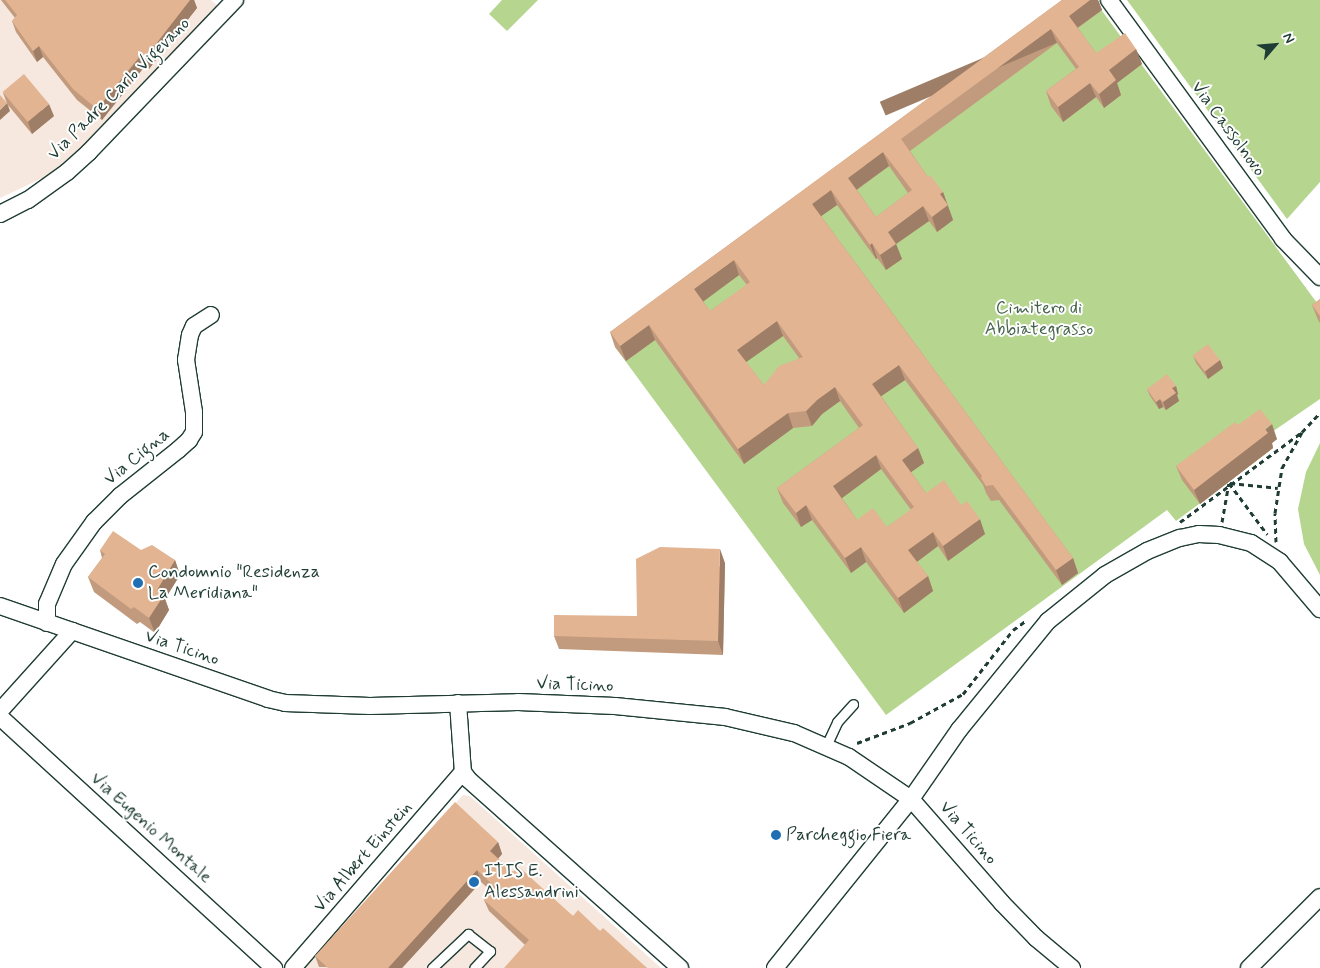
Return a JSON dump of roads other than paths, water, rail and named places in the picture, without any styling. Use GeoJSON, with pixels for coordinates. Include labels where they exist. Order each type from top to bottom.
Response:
{"type":"FeatureCollection","features":[{"type":"Feature","properties":{"kind":"street","name":"Via Padre Carlo Vigevano"},"geometry":{"type":"LineString","coordinates":[[0,214],[28,200],[67,172],[89,152],[234,0]]}},
{"type":"Feature","properties":{"kind":"street","name":"Via Cassolnovo"},"geometry":{"type":"LineString","coordinates":[[1109,0],[1283,239],[1320,277]]}},
{"type":"Feature","properties":{"kind":"street","name":"Via Cigna"},"geometry":{"type":"LineString","coordinates":[[47,623],[47,604],[64,564],[94,522],[120,496],[189,440],[194,432],[194,412],[186,360],[187,352],[190,335],[194,326],[211,315]]}},
{"type":"Feature","properties":{"kind":"street"},"geometry":{"type":"LineString","coordinates":[[775,968],[911,798],[959,730],[1042,628],[1077,596],[1105,575],[1147,551],[1180,538],[1199,534],[1219,535],[1251,543],[1280,562],[1320,610]]}},
{"type":"Feature","properties":{"kind":"street","name":"Via Ticino"},"geometry":{"type":"LineString","coordinates":[[0,606],[268,699],[285,703],[370,706],[458,703],[615,706],[706,714],[771,726],[849,756],[911,798],[1036,938],[1072,968]]}},
{"type":"Feature","properties":{"kind":"street"},"geometry":{"type":"LineString","coordinates":[[0,711],[72,631]]}},
{"type":"Feature","properties":{"kind":"street"},"geometry":{"type":"LineString","coordinates":[[458,703],[463,772],[468,779],[680,968]]}},
{"type":"Feature","properties":{"kind":"street","name":"Via Eugenio Montale"},"geometry":{"type":"LineString","coordinates":[[0,717],[274,968]]}},
{"type":"Feature","properties":{"kind":"street","name":"Via Albert Einstein"},"geometry":{"type":"LineString","coordinates":[[293,968],[463,772]]}},
{"type":"Feature","properties":{"kind":"street"},"geometry":{"type":"LineString","coordinates":[[1249,968],[1320,897]]}},
{"type":"Feature","properties":{"kind":"lane"},"geometry":{"type":"LineString","coordinates":[[826,746],[837,722],[854,704]]}},
{"type":"Feature","properties":{"kind":"lane"},"geometry":{"type":"LineString","coordinates":[[432,968],[468,934],[490,951],[474,968]]}},
{"type":"Feature","properties":{"kind":"place","name":"Condomnio \"Residenza La Meridiana\""},"geometry":{"type":"Point","coordinates":[138,583]}},
{"type":"Feature","properties":{"kind":"place","name":"Parcheggio Fiera"},"geometry":{"type":"Point","coordinates":[776,835]}},
{"type":"Feature","properties":{"kind":"place","name":"ITIS E. Alessandrini"},"geometry":{"type":"Point","coordinates":[474,882]}},
{"type":"Feature","properties":{"kind":"park label","name":"Cimitero di Abbiategrasso"},"geometry":{"type":"Point","coordinates":[1039,319]}}]}
